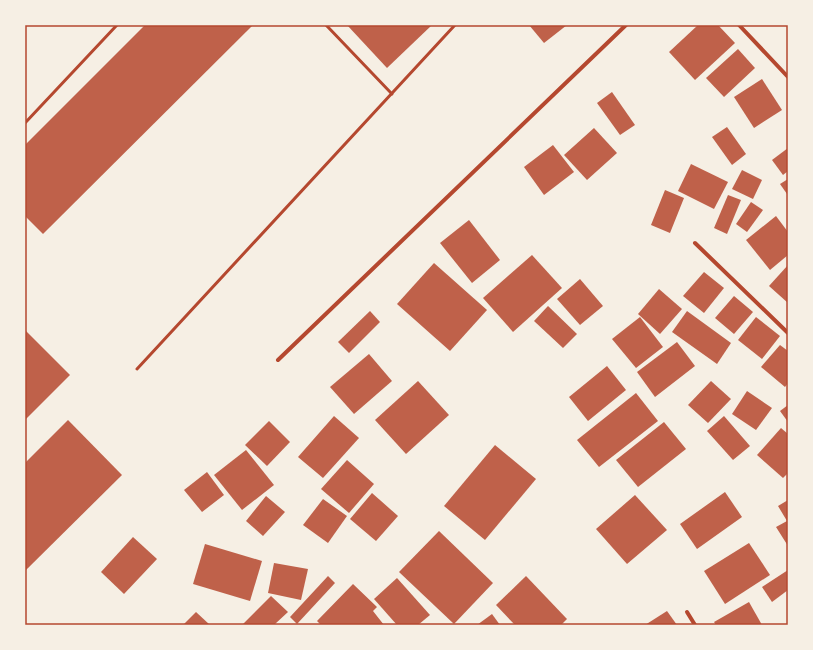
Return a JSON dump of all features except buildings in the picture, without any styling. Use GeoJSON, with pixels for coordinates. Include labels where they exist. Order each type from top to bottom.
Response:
{"type":"FeatureCollection","features":[{"type":"Feature","properties":{"kind":"street"},"geometry":{"type":"LineString","coordinates":[[278,360],[626,25]]}},
{"type":"Feature","properties":{"kind":"street"},"geometry":{"type":"LineString","coordinates":[[739,25],[788,77]]}},
{"type":"Feature","properties":{"kind":"street"},"geometry":{"type":"LineString","coordinates":[[695,244],[788,333]]}},
{"type":"Feature","properties":{"kind":"street"},"geometry":{"type":"LineString","coordinates":[[687,612],[695,625]]}},
{"type":"Feature","properties":{"kind":"lane"},"geometry":{"type":"LineString","coordinates":[[25,123],[117,25]]}},
{"type":"Feature","properties":{"kind":"lane"},"geometry":{"type":"LineString","coordinates":[[326,25],[392,94]]}},
{"type":"Feature","properties":{"kind":"lane"},"geometry":{"type":"LineString","coordinates":[[137,369],[456,25]]}}]}
